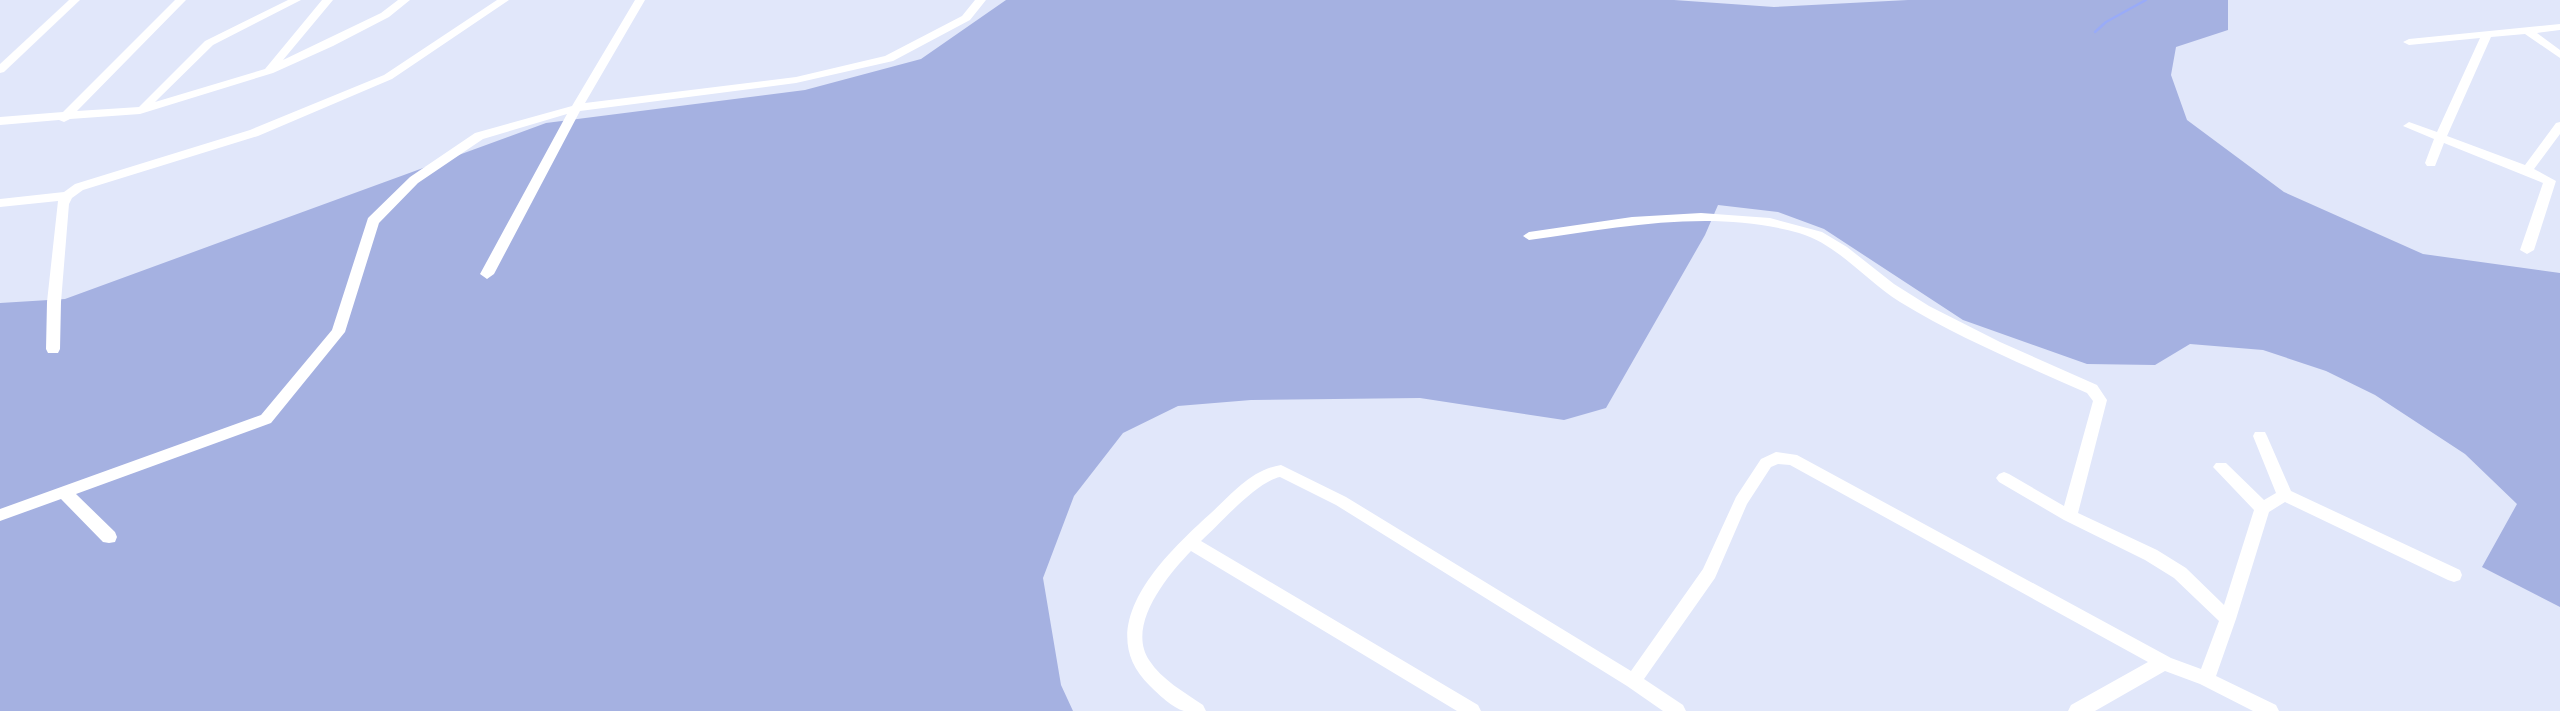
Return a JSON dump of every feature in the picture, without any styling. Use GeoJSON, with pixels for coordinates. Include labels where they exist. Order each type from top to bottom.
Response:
{"type":"FeatureCollection","features":[{"type":"Feature","properties":{"kind":"street"},"geometry":{"type":"LineString","coordinates":[[0,70],[75,0]]}},
{"type":"Feature","properties":{"kind":"street"},"geometry":{"type":"LineString","coordinates":[[64,118],[181,0]]}},
{"type":"Feature","properties":{"kind":"street"},"geometry":{"type":"LineString","coordinates":[[140,110],[209,43],[296,0]]}},
{"type":"Feature","properties":{"kind":"street"},"geometry":{"type":"LineString","coordinates":[[269,71],[328,0]]}},
{"type":"Feature","properties":{"kind":"street"},"geometry":{"type":"LineString","coordinates":[[0,121],[140,110],[269,71],[385,15],[405,0]]}},
{"type":"Feature","properties":{"kind":"street"},"geometry":{"type":"LineString","coordinates":[[0,203],[67,195],[79,187],[101,179],[254,133],[380,81],[504,0]]}},
{"type":"Feature","properties":{"kind":"street"},"geometry":{"type":"LineString","coordinates":[[487,274],[576,108],[640,0]]}},
{"type":"Feature","properties":{"kind":"street"},"geometry":{"type":"LineString","coordinates":[[0,515],[266,419],[338,332],[373,221],[414,180],[479,136],[576,108],[796,80],[889,59],[966,18],[981,0]]}},
{"type":"Feature","properties":{"kind":"street"},"geometry":{"type":"LineString","coordinates":[[2409,43],[2560,27]]}},
{"type":"Feature","properties":{"kind":"street"},"geometry":{"type":"LineString","coordinates":[[2528,31],[2560,55]]}},
{"type":"Feature","properties":{"kind":"street"},"geometry":{"type":"LineString","coordinates":[[2431,163],[2487,34]]}},
{"type":"Feature","properties":{"kind":"street"},"geometry":{"type":"LineString","coordinates":[[2409,126],[2550,181],[2527,250]]}},
{"type":"Feature","properties":{"kind":"street"},"geometry":{"type":"LineString","coordinates":[[2527,170],[2560,126]]}},
{"type":"Feature","properties":{"kind":"street"},"geometry":{"type":"LineString","coordinates":[[53,349],[54,302],[63,204],[67,195]]}},
{"type":"Feature","properties":{"kind":"street"},"geometry":{"type":"LineString","coordinates":[[1529,236],[1665,219],[1716,217],[1781,225],[1805,230],[1826,239],[1901,296],[1982,341],[2092,388],[2101,400],[2070,516]]}},
{"type":"Feature","properties":{"kind":"street"},"geometry":{"type":"LineString","coordinates":[[2260,436],[2284,495],[2454,575]]}},
{"type":"Feature","properties":{"kind":"street"},"geometry":{"type":"LineString","coordinates":[[1633,681],[1709,573],[1741,501],[1766,463],[1776,458],[1792,459],[2165,663],[2206,679],[2270,711]]}},
{"type":"Feature","properties":{"kind":"street"},"geometry":{"type":"LineString","coordinates":[[2221,467],[2262,508]]}},
{"type":"Feature","properties":{"kind":"street"},"geometry":{"type":"LineString","coordinates":[[1197,711],[1152,677],[1138,656],[1135,635],[1141,608],[1173,557],[1254,483],[1272,471],[1289,473],[1341,501],[1633,681],[1656,705],[1677,711]]}},
{"type":"Feature","properties":{"kind":"street"},"geometry":{"type":"LineString","coordinates":[[2004,478],[2070,516],[2161,561],[2180,573],[2228,619]]}},
{"type":"Feature","properties":{"kind":"street"},"geometry":{"type":"LineString","coordinates":[[64,492],[108,537]]}},
{"type":"Feature","properties":{"kind":"street"},"geometry":{"type":"LineString","coordinates":[[2206,679],[2228,619],[2262,508],[2284,495]]}},
{"type":"Feature","properties":{"kind":"street"},"geometry":{"type":"LineString","coordinates":[[1189,542],[1472,711]]}},
{"type":"Feature","properties":{"kind":"street"},"geometry":{"type":"LineString","coordinates":[[2077,711],[2105,699],[2148,670],[2165,663]]}},
{"type":"Feature","properties":{"kind":"shaded area"},"geometry":{"type":"Polygon","coordinates":[[[1006,0],[1674,0],[1774,7],[1908,0],[2228,0],[2228,30],[2176,47],[2171,75],[2187,120],[2284,192],[2423,254],[2560,273],[2560,607],[2482,567],[2517,504],[2465,454],[2375,395],[2326,371],[2263,350],[2190,344],[2155,365],[2087,364],[1963,320],[1824,229],[1778,212],[1718,205],[1705,235],[1606,408],[1564,420],[1420,398],[1251,400],[1178,406],[1123,433],[1074,496],[1043,578],[1061,685],[1073,711],[0,711],[0,303],[65,299],[546,123],[805,90],[921,59],[1006,0]]]}},
{"type":"Feature","properties":{"kind":"waterway"},"geometry":{"type":"LineString","coordinates":[[2095,32],[2106,22],[2146,0]]}}]}
